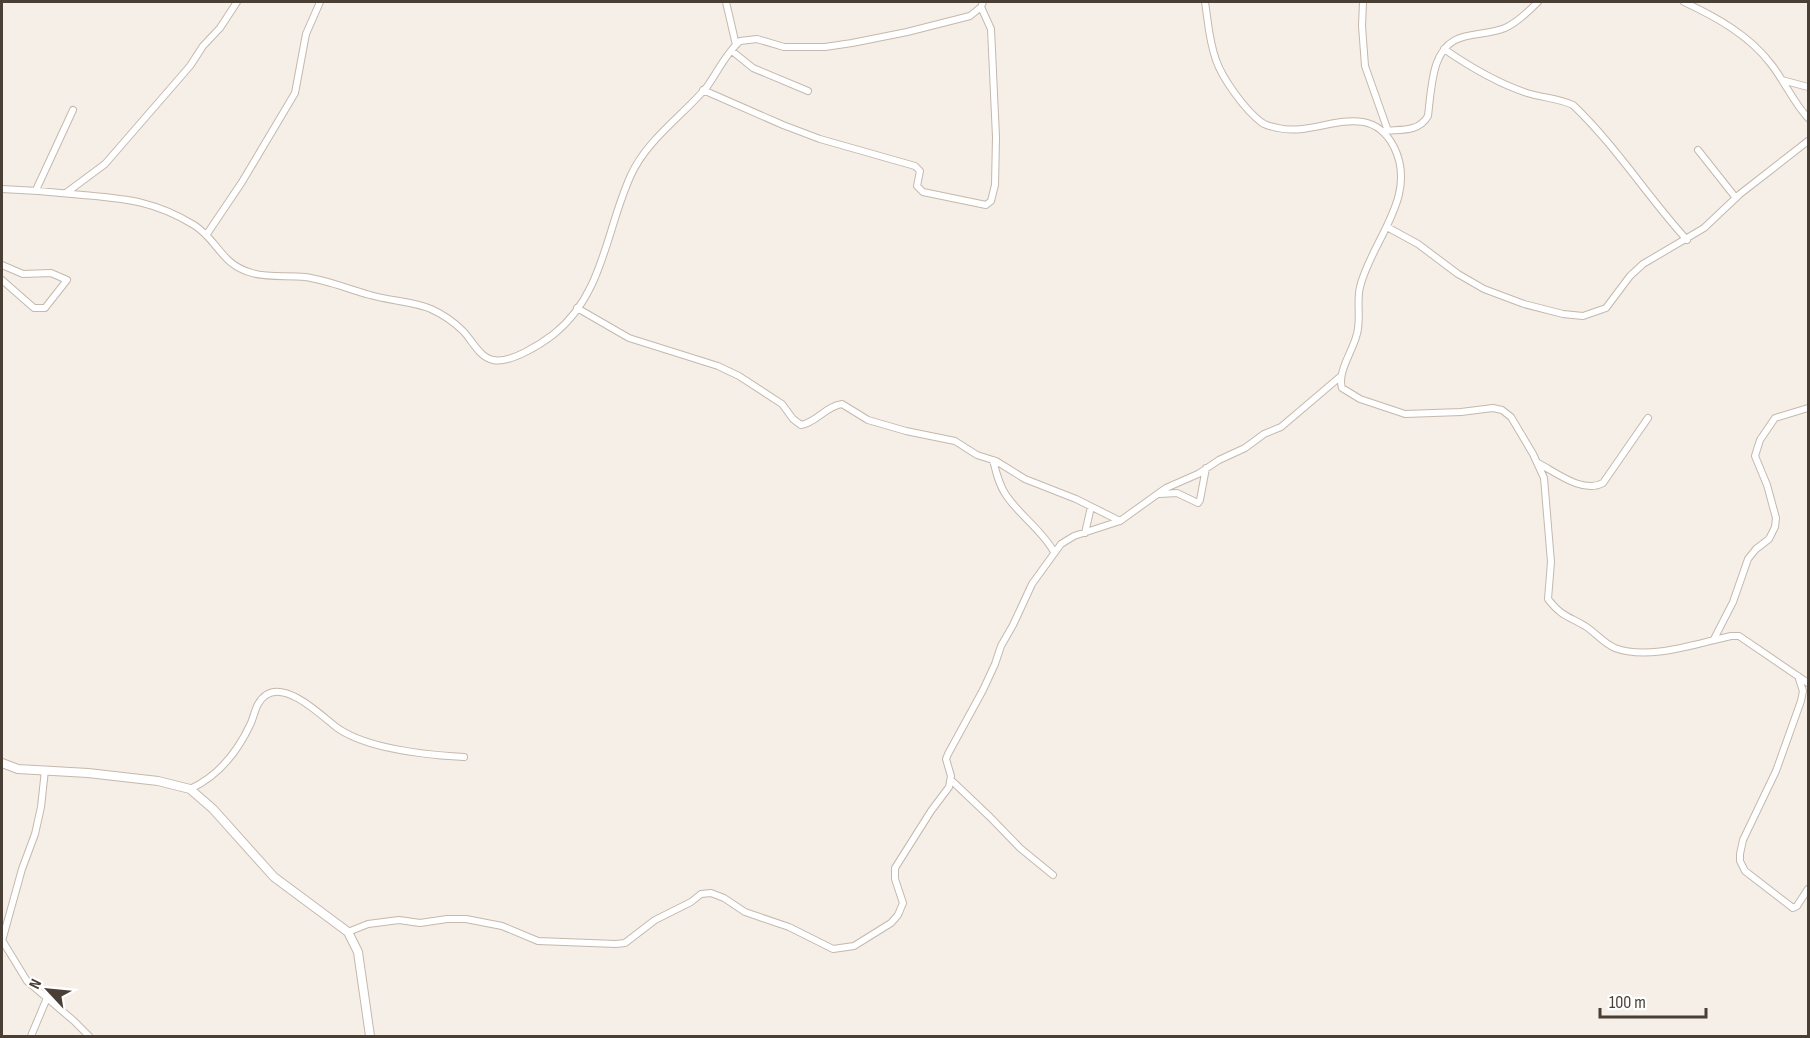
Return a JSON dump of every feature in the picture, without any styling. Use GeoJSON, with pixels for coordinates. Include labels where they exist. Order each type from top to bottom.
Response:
{"type":"FeatureCollection","features":[{"type":"Feature","properties":{"kind":"street"},"geometry":{"type":"LineString","coordinates":[[66,193],[105,164],[190,66],[237,2]]}},
{"type":"Feature","properties":{"kind":"street"},"geometry":{"type":"LineString","coordinates":[[207,234],[242,182],[295,93],[304,40],[320,2]]}},
{"type":"Feature","properties":{"kind":"street"},"geometry":{"type":"LineString","coordinates":[[726,2],[736,45]]}},
{"type":"Feature","properties":{"kind":"street"},"geometry":{"type":"LineString","coordinates":[[1205,2],[1213,48],[1220,72],[1261,122],[1284,130],[1356,121],[1366,122],[1385,131],[1407,130],[1425,122],[1428,116],[1436,64],[1444,50],[1464,36],[1497,31],[1509,26],[1538,2]]}},
{"type":"Feature","properties":{"kind":"street"},"geometry":{"type":"LineString","coordinates":[[1344,390],[1340,382],[1341,376],[1358,334],[1360,322],[1359,290],[1387,227],[1401,187],[1402,172],[1393,145],[1385,131],[1365,66],[1363,2]]}},
{"type":"Feature","properties":{"kind":"street"},"geometry":{"type":"LineString","coordinates":[[1684,2],[1710,14],[1741,34],[1759,50],[1800,109],[1809,118]]}},
{"type":"Feature","properties":{"kind":"street"},"geometry":{"type":"LineString","coordinates":[[2,189],[136,200],[170,213],[207,234],[222,255],[241,270],[265,276],[295,276],[318,280],[369,295],[419,304],[444,315],[462,330],[485,357],[501,361],[544,341],[568,321],[600,269],[616,213],[637,163],[648,147],[704,90],[736,45],[747,40],[758,39],[792,48],[852,43],[970,16],[982,4],[991,29],[996,137],[995,185],[991,201],[986,205],[923,192],[917,186],[920,171],[915,166],[783,125],[704,90]]}},
{"type":"Feature","properties":{"kind":"street"},"geometry":{"type":"LineString","coordinates":[[1444,50],[1491,78],[1525,93],[1563,100],[1573,105],[1622,158],[1647,195],[1687,240]]}},
{"type":"Feature","properties":{"kind":"street"},"geometry":{"type":"LineString","coordinates":[[732,51],[753,68],[808,91]]}},
{"type":"Feature","properties":{"kind":"street"},"geometry":{"type":"LineString","coordinates":[[1781,80],[1809,87]]}},
{"type":"Feature","properties":{"kind":"street"},"geometry":{"type":"LineString","coordinates":[[36,190],[73,110]]}},
{"type":"Feature","properties":{"kind":"street"},"geometry":{"type":"LineString","coordinates":[[1387,227],[1432,253],[1458,274],[1484,289],[1524,304],[1563,314],[1583,316],[1606,308],[1630,276],[1643,264],[1704,228],[1778,163],[1809,141]]}},
{"type":"Feature","properties":{"kind":"street"},"geometry":{"type":"LineString","coordinates":[[1698,150],[1736,198]]}},
{"type":"Feature","properties":{"kind":"street"},"geometry":{"type":"LineString","coordinates":[[2,265],[23,274],[51,273],[67,279],[45,308],[34,308],[2,280]]}},
{"type":"Feature","properties":{"kind":"street"},"geometry":{"type":"LineString","coordinates":[[577,308],[629,338],[718,366],[739,376],[782,404],[793,419],[801,425],[812,421],[834,406],[842,404],[868,420],[955,441],[977,455],[993,460],[1025,479],[1120,521]]}},
{"type":"Feature","properties":{"kind":"street"},"geometry":{"type":"LineString","coordinates":[[348,932],[368,924],[399,920],[420,923],[447,919],[502,926],[538,941],[616,944],[625,943],[655,920],[691,902],[701,894],[711,893],[724,898],[745,912],[789,927],[833,949],[854,946],[891,923],[898,915],[903,903],[895,879],[895,868],[949,786],[951,772],[946,759],[948,754],[983,690],[1001,646],[1014,625],[1032,584],[1054,552],[1067,539],[1120,521],[1174,484],[1186,480],[1219,460],[1245,448],[1264,434],[1281,427],[1298,415],[1341,376]]}},
{"type":"Feature","properties":{"kind":"street"},"geometry":{"type":"LineString","coordinates":[[1328,386],[1405,414],[1461,412],[1493,408],[1502,410],[1511,417],[1538,463],[1544,478],[1551,562],[1548,598],[1564,616],[1587,628],[1604,642],[1620,650],[1659,652],[1714,639],[1739,636],[1809,683]]}},
{"type":"Feature","properties":{"kind":"street"},"geometry":{"type":"LineString","coordinates":[[1714,639],[1733,602],[1748,560],[1756,549],[1769,539],[1775,527],[1776,518],[1767,485],[1756,461],[1755,450],[1775,418],[1809,408]]}},
{"type":"Feature","properties":{"kind":"street"},"geometry":{"type":"LineString","coordinates":[[1538,463],[1583,486],[1595,487],[1604,483],[1648,418]]}},
{"type":"Feature","properties":{"kind":"street"},"geometry":{"type":"LineString","coordinates":[[993,460],[1001,487],[1007,497],[1042,534],[1054,552]]}},
{"type":"Feature","properties":{"kind":"street"},"geometry":{"type":"LineString","coordinates":[[1159,494],[1177,493],[1199,502],[1206,468]]}},
{"type":"Feature","properties":{"kind":"street"},"geometry":{"type":"LineString","coordinates":[[1085,533],[1092,507]]}},
{"type":"Feature","properties":{"kind":"street"},"geometry":{"type":"LineString","coordinates":[[1798,676],[1803,691],[1801,701],[1776,771],[1743,840],[1740,861],[1749,875],[1793,908],[1809,889]]}},
{"type":"Feature","properties":{"kind":"street"},"geometry":{"type":"LineString","coordinates":[[190,789],[214,776],[224,765],[251,724],[262,698],[273,691],[286,693],[300,700],[337,727],[364,740],[431,755],[464,757]]}},
{"type":"Feature","properties":{"kind":"street"},"geometry":{"type":"LineString","coordinates":[[2,763],[18,769],[158,780],[190,789],[213,809],[274,877],[348,932],[358,952],[370,1036]]}},
{"type":"Feature","properties":{"kind":"street"},"geometry":{"type":"LineString","coordinates":[[45,770],[35,834],[22,869],[2,940],[27,981],[89,1036]]}},
{"type":"Feature","properties":{"kind":"street"},"geometry":{"type":"LineString","coordinates":[[951,780],[1020,848],[1053,875]]}},
{"type":"Feature","properties":{"kind":"street"},"geometry":{"type":"LineString","coordinates":[[31,1036],[47,999]]}}]}
